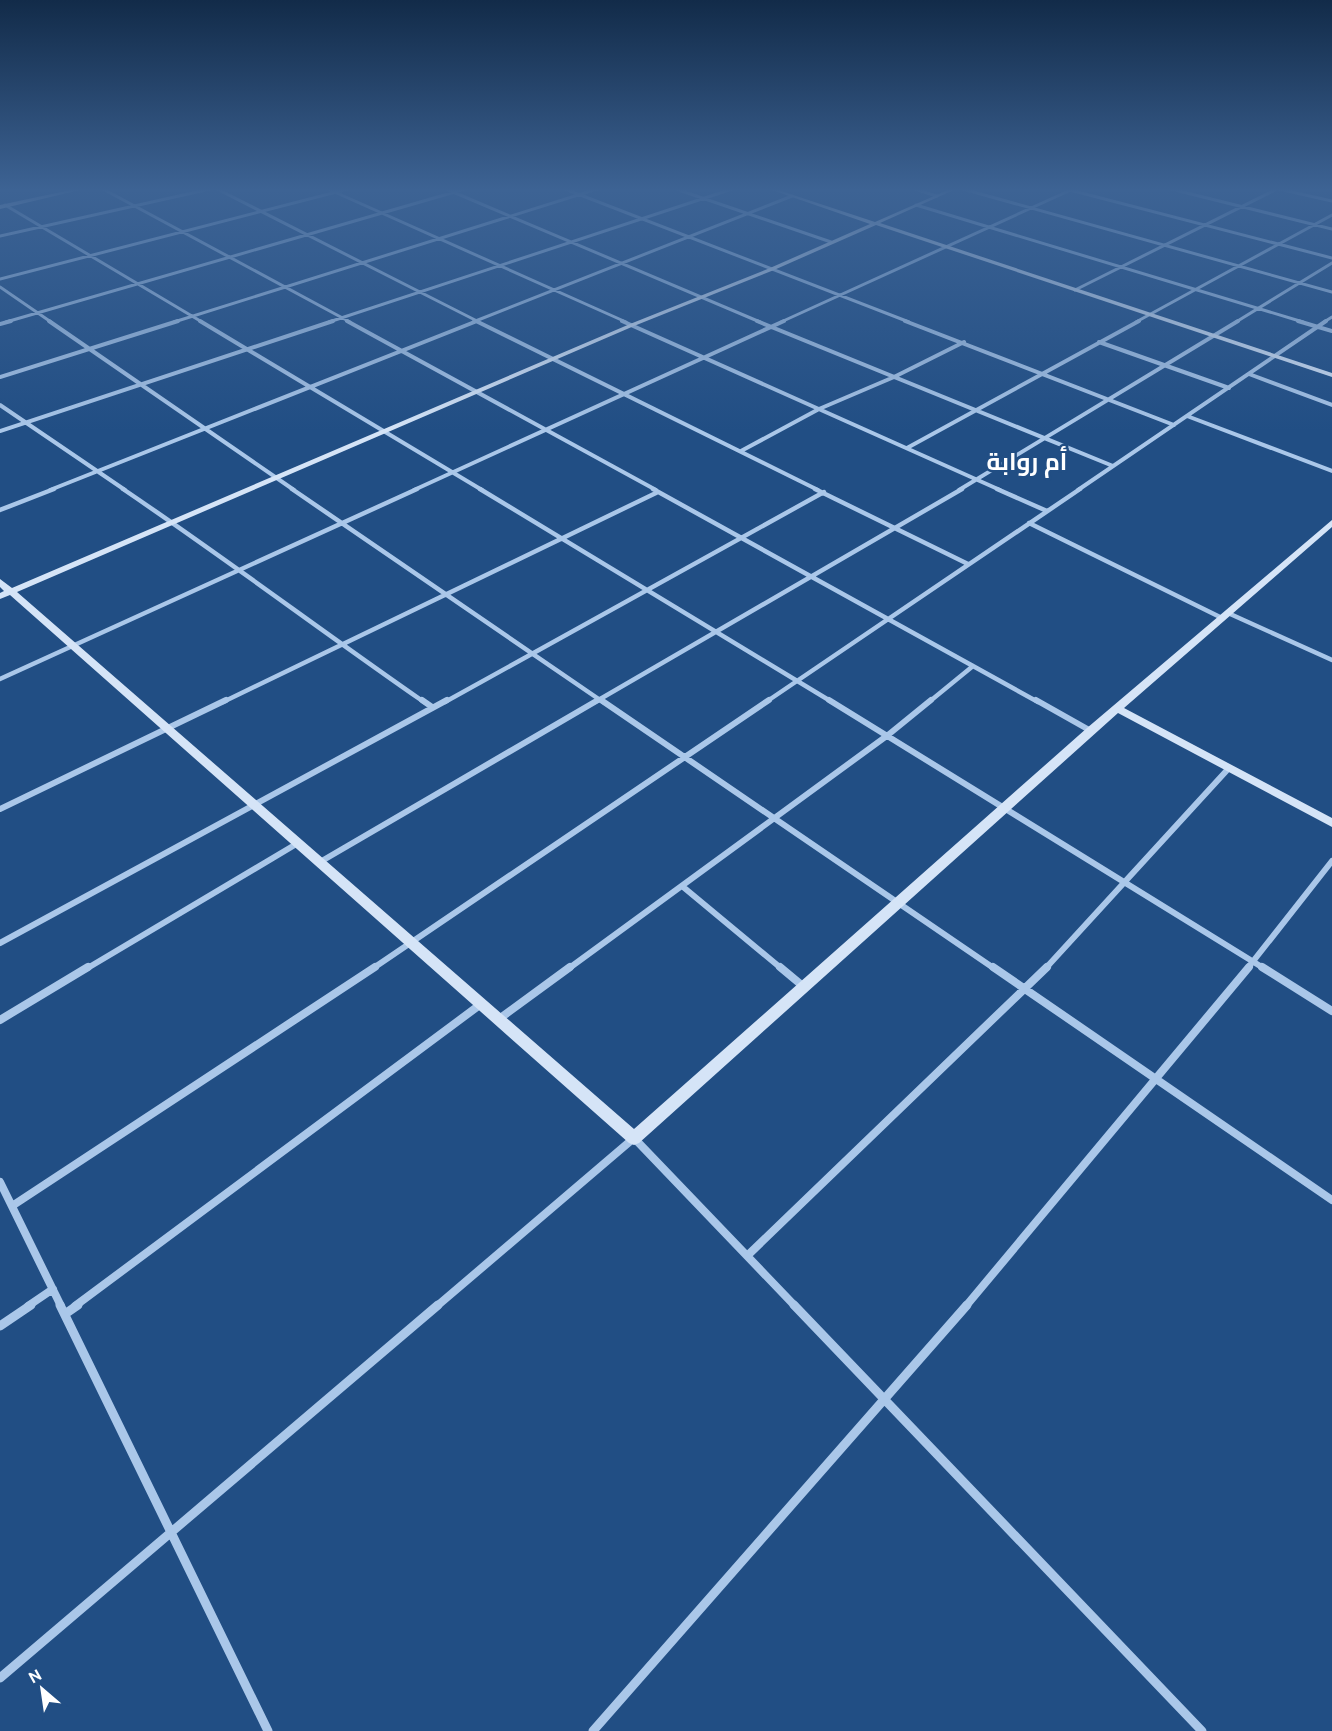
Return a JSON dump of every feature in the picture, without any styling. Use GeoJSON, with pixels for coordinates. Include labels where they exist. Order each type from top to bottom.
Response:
{"type":"FeatureCollection","features":[{"type":"Feature","properties":{"kind":"street"},"geometry":{"type":"LineString","coordinates":[[0,279],[36,270]]}},
{"type":"Feature","properties":{"kind":"street"},"geometry":{"type":"LineString","coordinates":[[114,270],[386,431],[888,735],[1332,1011]]}},
{"type":"Feature","properties":{"kind":"street"},"geometry":{"type":"LineString","coordinates":[[0,324],[186,270]]}},
{"type":"Feature","properties":{"kind":"street"},"geometry":{"type":"LineString","coordinates":[[253,270],[1091,731]]}},
{"type":"Feature","properties":{"kind":"street"},"geometry":{"type":"LineString","coordinates":[[0,377],[340,270]]}},
{"type":"Feature","properties":{"kind":"street"},"geometry":{"type":"LineString","coordinates":[[376,270],[968,564]]}},
{"type":"Feature","properties":{"kind":"street"},"geometry":{"type":"LineString","coordinates":[[0,431],[488,270]]}},
{"type":"Feature","properties":{"kind":"street"},"geometry":{"type":"LineString","coordinates":[[508,270],[1047,511]]}},
{"type":"Feature","properties":{"kind":"street"},"geometry":{"type":"LineString","coordinates":[[0,510],[607,270]]}},
{"type":"Feature","properties":{"kind":"street"},"geometry":{"type":"LineString","coordinates":[[634,270],[1113,466]]}},
{"type":"Feature","properties":{"kind":"street"},"geometry":{"type":"LineString","coordinates":[[6,594],[632,325],[770,270]]}},
{"type":"Feature","properties":{"kind":"street"},"geometry":{"type":"LineString","coordinates":[[774,270],[842,294],[1174,425]]}},
{"type":"Feature","properties":{"kind":"street"},"geometry":{"type":"LineString","coordinates":[[0,679],[896,270]]}},
{"type":"Feature","properties":{"kind":"street"},"geometry":{"type":"LineString","coordinates":[[1015,270],[1332,375]]}},
{"type":"Feature","properties":{"kind":"street"},"geometry":{"type":"LineString","coordinates":[[1076,290],[1115,270]]}},
{"type":"Feature","properties":{"kind":"street"},"geometry":{"type":"LineString","coordinates":[[1129,270],[1332,331]]}},
{"type":"Feature","properties":{"kind":"street"},"geometry":{"type":"LineString","coordinates":[[907,448],[1231,270]]}},
{"type":"Feature","properties":{"kind":"street"},"geometry":{"type":"LineString","coordinates":[[1252,270],[1332,292]]}},
{"type":"Feature","properties":{"kind":"street"},"geometry":{"type":"LineString","coordinates":[[320,862],[893,527],[978,480],[1216,336],[1319,270]]}},
{"type":"Feature","properties":{"kind":"street"},"geometry":{"type":"LineString","coordinates":[[0,287],[275,478],[900,902],[1332,1200]]}},
{"type":"Feature","properties":{"kind":"street"},"geometry":{"type":"LineString","coordinates":[[12,1206],[412,943],[1332,317]]}},
{"type":"Feature","properties":{"kind":"street"},"geometry":{"type":"LineString","coordinates":[[741,451],[819,409],[894,377],[964,342]]}},
{"type":"Feature","properties":{"kind":"street"},"geometry":{"type":"LineString","coordinates":[[1099,342],[1228,388]]}},
{"type":"Feature","properties":{"kind":"street"},"geometry":{"type":"LineString","coordinates":[[1249,374],[1332,405]]}},
{"type":"Feature","properties":{"kind":"street"},"geometry":{"type":"LineString","coordinates":[[0,405],[241,569],[340,644],[432,707]]}},
{"type":"Feature","properties":{"kind":"street"},"geometry":{"type":"LineString","coordinates":[[1187,416],[1332,471]]}},
{"type":"Feature","properties":{"kind":"street"},"geometry":{"type":"LineString","coordinates":[[0,809],[658,492]]}},
{"type":"Feature","properties":{"kind":"street"},"geometry":{"type":"LineString","coordinates":[[0,943],[256,806],[824,492]]}},
{"type":"Feature","properties":{"kind":"street"},"geometry":{"type":"LineString","coordinates":[[1029,523],[1225,616],[1332,660]]}},
{"type":"Feature","properties":{"kind":"street"},"geometry":{"type":"LineString","coordinates":[[0,1678],[634,1138],[1091,731],[1332,523]]}},
{"type":"Feature","properties":{"kind":"street"},"geometry":{"type":"LineString","coordinates":[[0,582],[6,594],[73,646],[634,1138],[1202,1731]]}},
{"type":"Feature","properties":{"kind":"street"},"geometry":{"type":"LineString","coordinates":[[499,1019],[888,735],[973,666]]}},
{"type":"Feature","properties":{"kind":"street"},"geometry":{"type":"LineString","coordinates":[[1118,709],[1332,823]]}},
{"type":"Feature","properties":{"kind":"street"},"geometry":{"type":"LineString","coordinates":[[747,1256],[1027,989],[1229,768]]}},
{"type":"Feature","properties":{"kind":"street"},"geometry":{"type":"LineString","coordinates":[[0,1020],[298,843]]}},
{"type":"Feature","properties":{"kind":"street"},"geometry":{"type":"LineString","coordinates":[[593,1731],[884,1399],[1158,1080],[1332,861]]}},
{"type":"Feature","properties":{"kind":"street"},"geometry":{"type":"LineString","coordinates":[[682,886],[804,987]]}},
{"type":"Feature","properties":{"kind":"street"},"geometry":{"type":"LineString","coordinates":[[65,1314],[482,1004]]}},
{"type":"Feature","properties":{"kind":"street"},"geometry":{"type":"LineString","coordinates":[[0,1182],[268,1731]]}},
{"type":"Feature","properties":{"kind":"street"},"geometry":{"type":"LineString","coordinates":[[0,1326],[52,1289]]}},
{"type":"Feature","properties":{"kind":"district","name":"أم روابة"},"geometry":{"type":"Point","coordinates":[1027,461]}}]}
